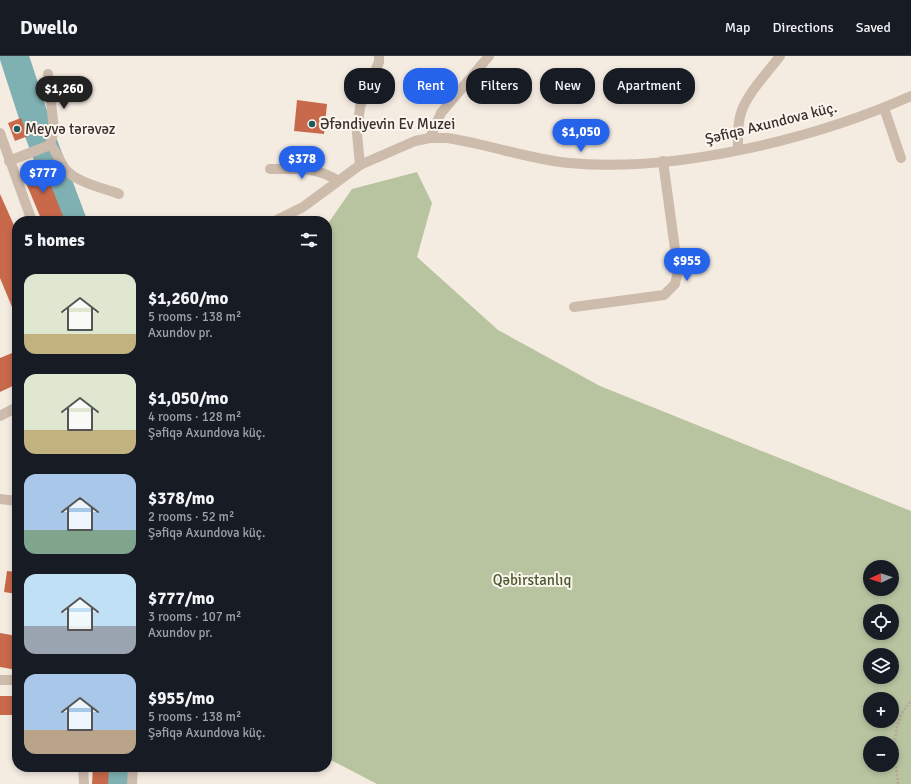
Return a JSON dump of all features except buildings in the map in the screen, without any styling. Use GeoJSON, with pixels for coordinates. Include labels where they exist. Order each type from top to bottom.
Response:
{"type":"FeatureCollection","features":[{"type":"Feature","properties":{"kind":"street"},"geometry":{"type":"LineString","coordinates":[[360,165],[357,133],[360,107],[379,62],[379,56]]}},
{"type":"Feature","properties":{"kind":"street"},"geometry":{"type":"LineString","coordinates":[[430,138],[441,113],[489,56]]}},
{"type":"Feature","properties":{"kind":"street"},"geometry":{"type":"LineString","coordinates":[[738,150],[738,129],[741,112],[780,56]]}},
{"type":"Feature","properties":{"kind":"street"},"geometry":{"type":"LineString","coordinates":[[48,74],[54,130],[50,145]]}},
{"type":"Feature","properties":{"kind":"street","name":"Şəfiqə Axundova küç."},"geometry":{"type":"LineString","coordinates":[[284,216],[303,207],[360,165],[415,141],[430,138],[447,138],[467,141],[566,162],[610,164],[663,161],[738,150],[809,132],[884,108],[911,96]]}},
{"type":"Feature","properties":{"kind":"street"},"geometry":{"type":"LineString","coordinates":[[884,108],[901,158]]}},
{"type":"Feature","properties":{"kind":"street"},"geometry":{"type":"LineString","coordinates":[[0,133],[30,216]]}},
{"type":"Feature","properties":{"kind":"street"},"geometry":{"type":"LineString","coordinates":[[9,161],[50,145]]}},
{"type":"Feature","properties":{"kind":"street"},"geometry":{"type":"LineString","coordinates":[[50,145],[56,151],[66,170],[74,177],[119,194]]}},
{"type":"Feature","properties":{"kind":"street"},"geometry":{"type":"LineString","coordinates":[[574,307],[664,295],[675,284],[678,271],[663,161]]}},
{"type":"Feature","properties":{"kind":"street"},"geometry":{"type":"LineString","coordinates":[[270,169],[316,170],[328,174],[338,180]]}},
{"type":"Feature","properties":{"kind":"street"},"geometry":{"type":"LineString","coordinates":[[0,416],[12,410]]}},
{"type":"Feature","properties":{"kind":"street"},"geometry":{"type":"LineString","coordinates":[[0,499],[12,500]]}},
{"type":"Feature","properties":{"kind":"street"},"geometry":{"type":"LineString","coordinates":[[0,680],[12,680]]}},
{"type":"Feature","properties":{"kind":"street"},"geometry":{"type":"LineString","coordinates":[[83,772],[84,784]]}},
{"type":"Feature","properties":{"kind":"street"},"geometry":{"type":"LineString","coordinates":[[132,784],[133,772]]}},
{"type":"Feature","properties":{"kind":"path"},"geometry":{"type":"LineString","coordinates":[[898,784],[894,743],[897,726],[907,705],[911,701]]}},
{"type":"Feature","properties":{"kind":"green space","name":"Qəbirstanlıq"},"geometry":{"type":"Polygon","coordinates":[[[417,172],[432,203],[417,257],[498,330],[600,386],[911,511],[911,784],[377,784],[332,761],[332,218],[352,189],[417,172]]]}},
{"type":"Feature","properties":{"kind":"waterway"},"geometry":{"type":"LineString","coordinates":[[14,56],[38,130],[70,216]]}},
{"type":"Feature","properties":{"kind":"waterway"},"geometry":{"type":"LineString","coordinates":[[119,784],[120,772]]}},
{"type":"Feature","properties":{"kind":"place","name":"Əfəndiyevin Ev Muzei"},"geometry":{"type":"Point","coordinates":[312,124]}},
{"type":"Feature","properties":{"kind":"place","name":"Meyvə tərəvəz"},"geometry":{"type":"Point","coordinates":[17,129]}}]}
